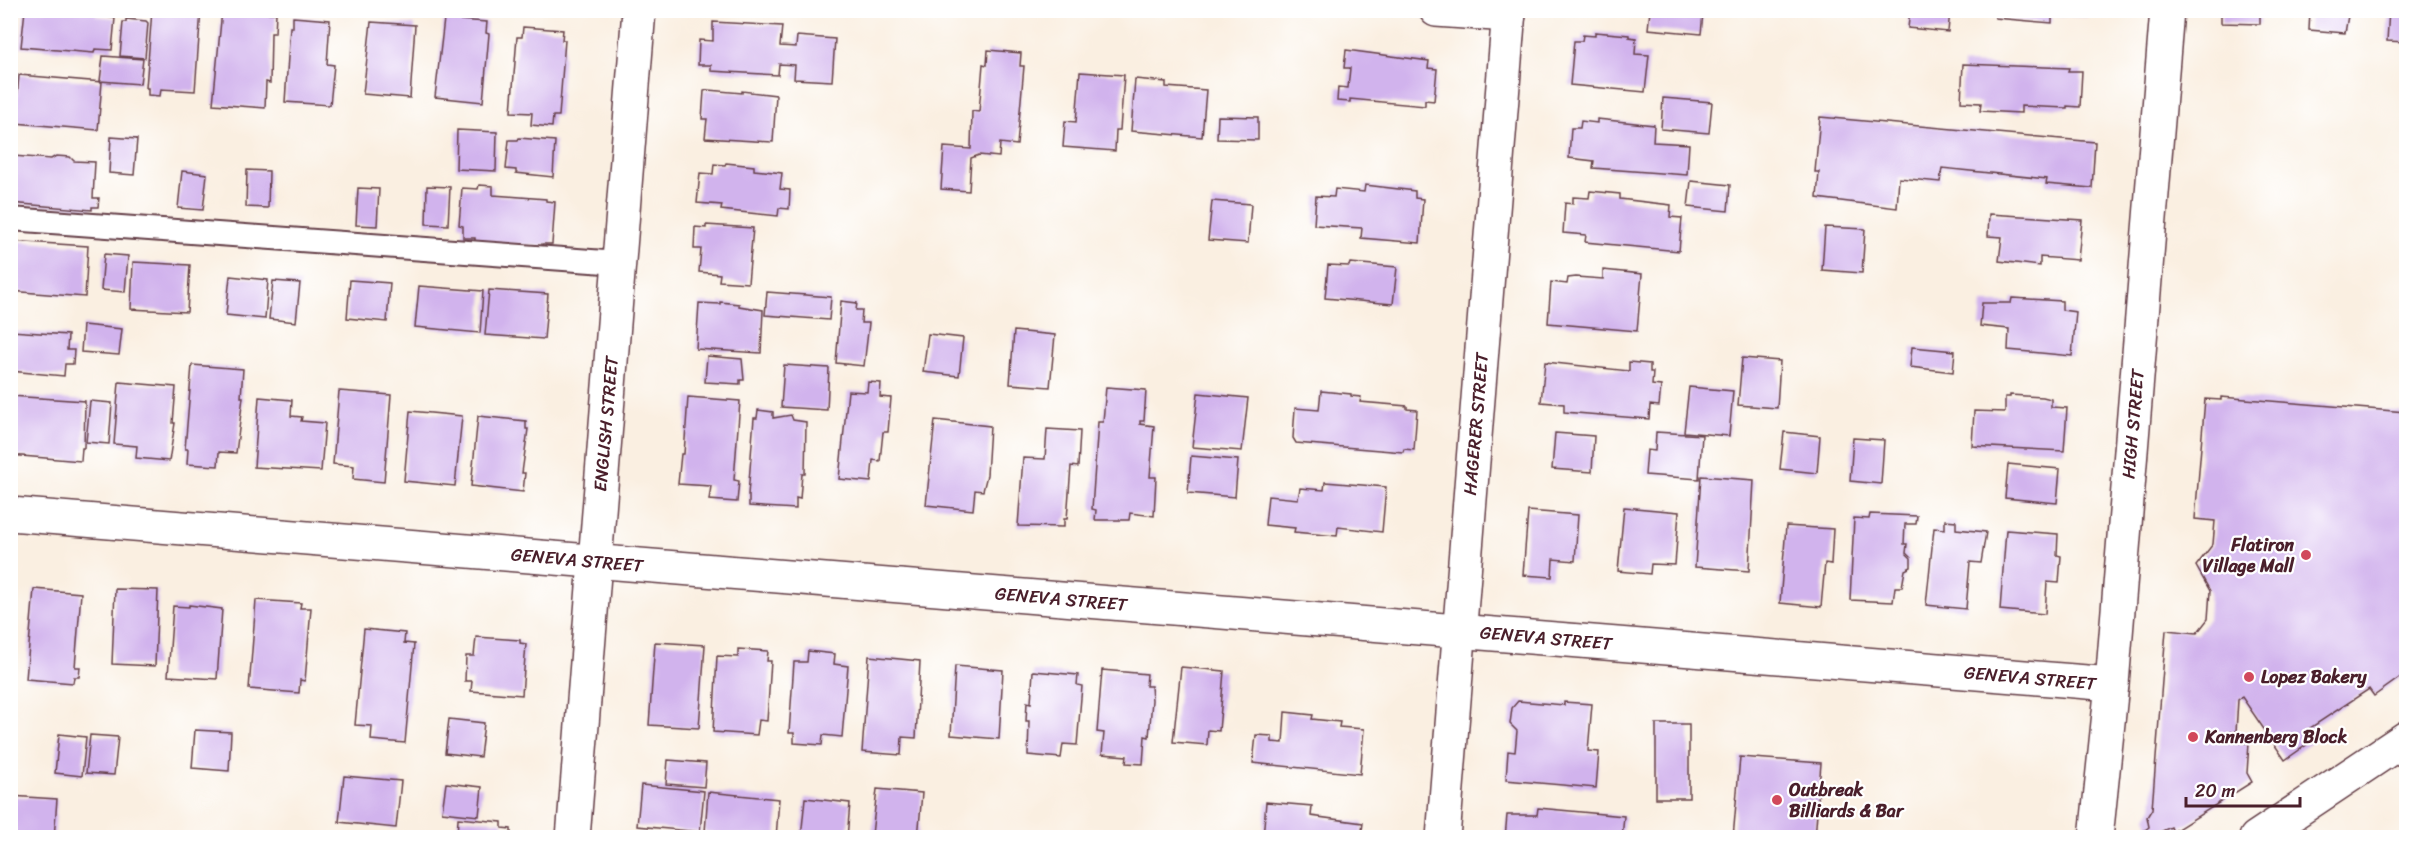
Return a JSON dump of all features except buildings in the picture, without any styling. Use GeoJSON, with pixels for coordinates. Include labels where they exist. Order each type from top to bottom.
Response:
{"type":"FeatureCollection","features":[{"type":"Feature","properties":{"kind":"street","name":"ENGLISH STREET"},"geometry":{"type":"LineString","coordinates":[[573,837],[639,10]]}},
{"type":"Feature","properties":{"kind":"street"},"geometry":{"type":"LineString","coordinates":[[1436,10],[1509,13]]}},
{"type":"Feature","properties":{"kind":"street","name":"HIGH STREET"},"geometry":{"type":"LineString","coordinates":[[2096,837],[2112,684],[2168,10]]}},
{"type":"Feature","properties":{"kind":"street","name":"HAGERER STREET"},"geometry":{"type":"LineString","coordinates":[[1443,837],[1509,13]]}},
{"type":"Feature","properties":{"kind":"street","name":"GENEVA STREET"},"geometry":{"type":"LineString","coordinates":[[10,514],[2112,684]]}},
{"type":"Feature","properties":{"kind":"street"},"geometry":{"type":"LineString","coordinates":[[2256,837],[2406,738]]}},
{"type":"Feature","properties":{"kind":"lane"},"geometry":{"type":"LineString","coordinates":[[10,219],[619,263]]}},
{"type":"Feature","properties":{"kind":"place","name":"Flatiron Village Mall"},"geometry":{"type":"Point","coordinates":[2306,555]}},
{"type":"Feature","properties":{"kind":"place","name":"Lopez Bakery"},"geometry":{"type":"Point","coordinates":[2249,677]}},
{"type":"Feature","properties":{"kind":"place","name":"Kannenberg Block"},"geometry":{"type":"Point","coordinates":[2193,737]}},
{"type":"Feature","properties":{"kind":"place","name":"Outbreak Billiards & Bar"},"geometry":{"type":"Point","coordinates":[1777,800]}}]}
